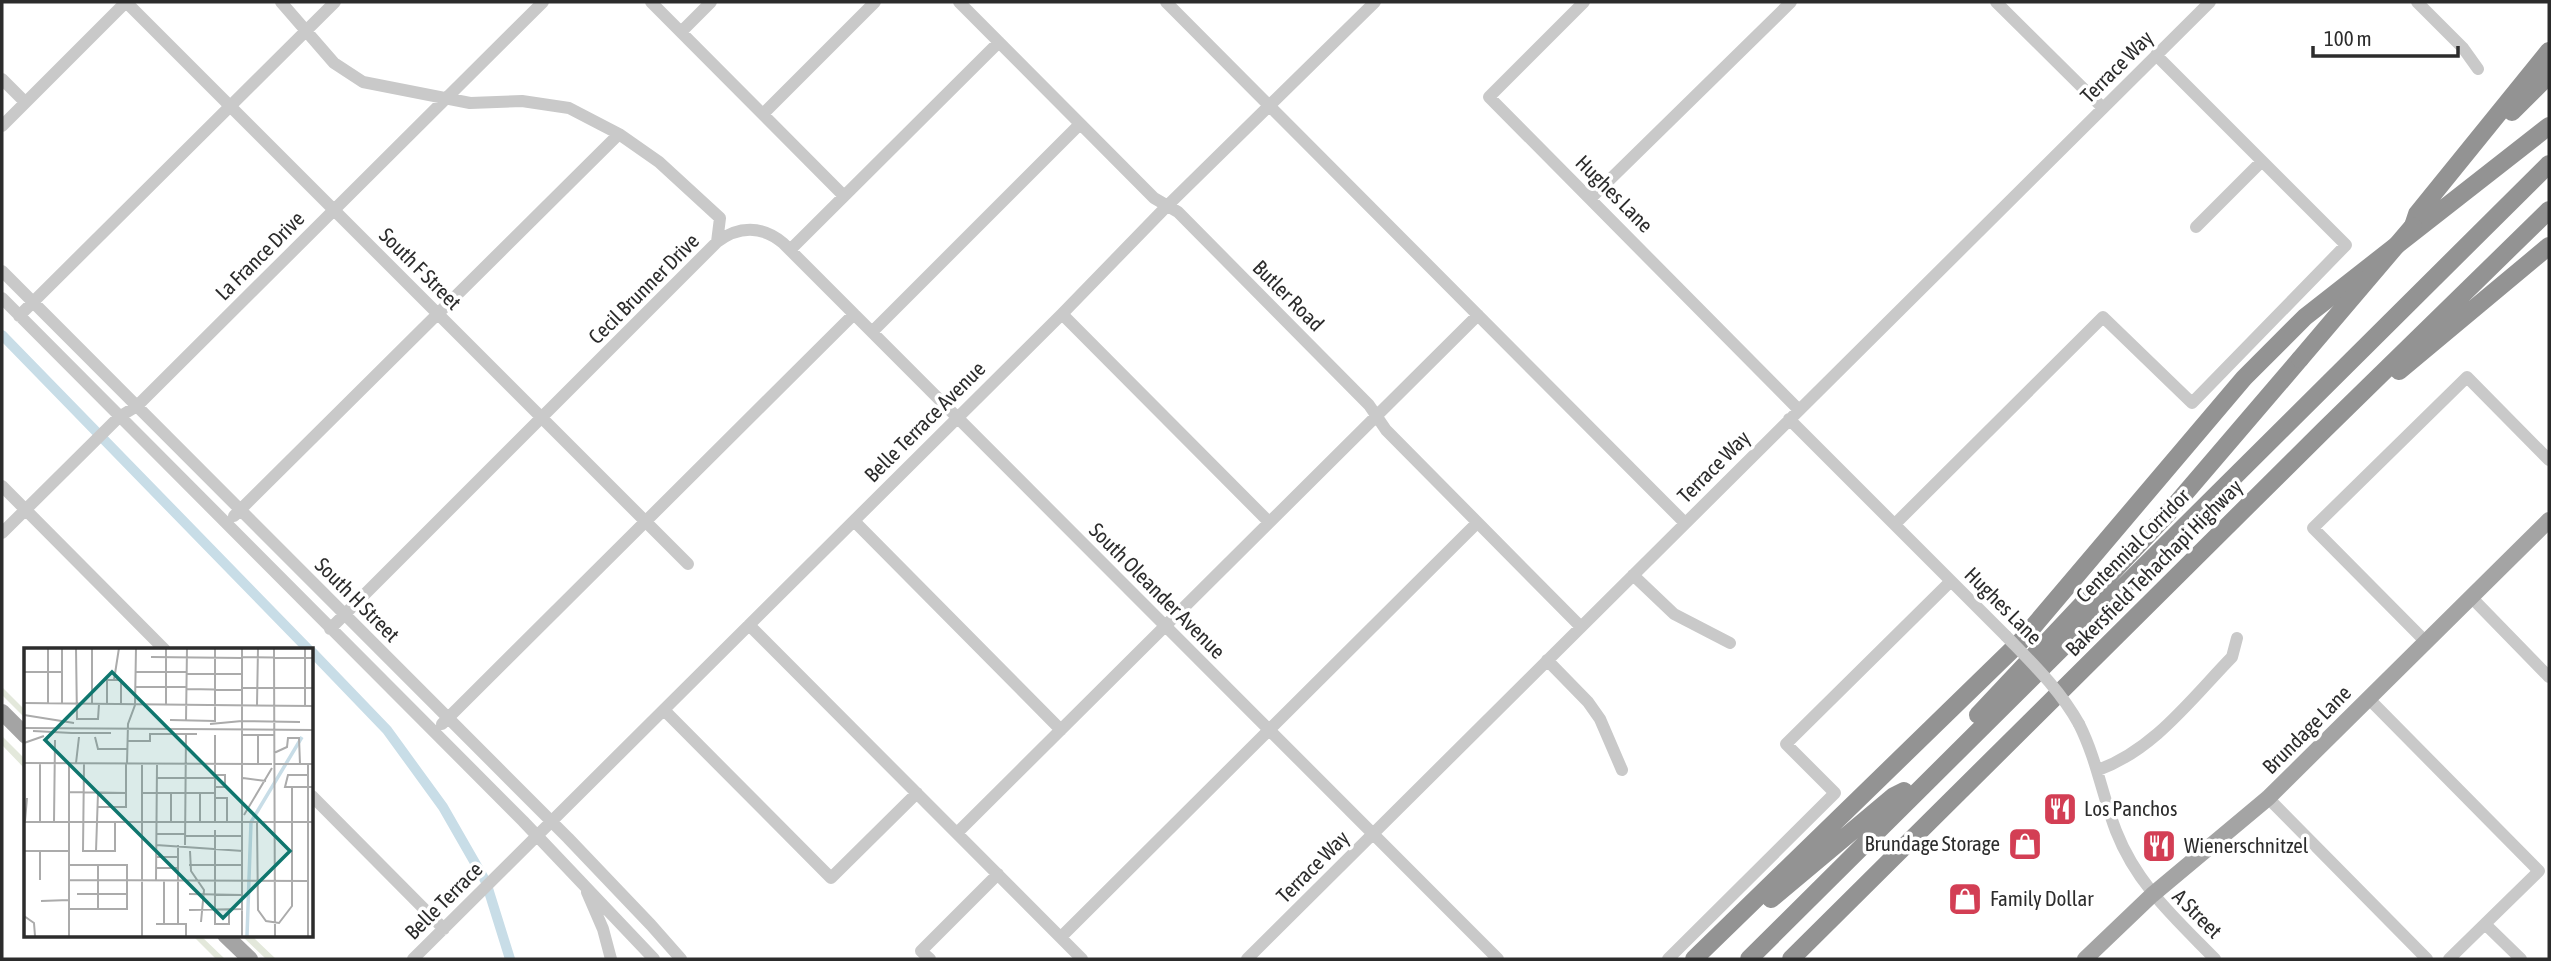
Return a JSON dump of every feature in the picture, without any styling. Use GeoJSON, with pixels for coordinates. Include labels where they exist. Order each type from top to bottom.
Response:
{"type":"FeatureCollection","features":[{"type":"Feature","properties":{"kind":"highway"},"geometry":{"type":"LineString","coordinates":[[1746,959],[2143,541],[2422,218],[2549,51]]}},
{"type":"Feature","properties":{"kind":"highway"},"geometry":{"type":"LineString","coordinates":[[2471,154],[2549,75]]}},
{"type":"Feature","properties":{"kind":"highway"},"geometry":{"type":"LineString","coordinates":[[1694,959],[2021,641],[2244,378],[2305,317],[2549,126]]}},
{"type":"Feature","properties":{"kind":"highway","name":"Centennial Corridor"},"geometry":{"type":"LineString","coordinates":[[1746,959],[2549,164]]}},
{"type":"Feature","properties":{"kind":"highway","name":"Bakersfield Tehachapi Highway"},"geometry":{"type":"LineString","coordinates":[[1791,959],[2324,430],[2549,211]]}},
{"type":"Feature","properties":{"kind":"highway"},"geometry":{"type":"LineString","coordinates":[[2324,430],[2442,337],[2549,246]]}},
{"type":"Feature","properties":{"kind":"highway"},"geometry":{"type":"LineString","coordinates":[[1702,959],[1878,809],[1894,796],[1904,792]]}},
{"type":"Feature","properties":{"kind":"main road","name":"Brundage Lane"},"geometry":{"type":"LineString","coordinates":[[2085,959],[2152,895],[2268,798],[2549,520]]}},
{"type":"Feature","properties":{"kind":"main road"},"geometry":{"type":"LineString","coordinates":[[2,712],[24,734]]}},
{"type":"Feature","properties":{"kind":"main road"},"geometry":{"type":"LineString","coordinates":[[226,936],[250,959]]}},
{"type":"Feature","properties":{"kind":"street"},"geometry":{"type":"LineString","coordinates":[[2,126],[126,2]]}},
{"type":"Feature","properties":{"kind":"street","name":"South F Street"},"geometry":{"type":"LineString","coordinates":[[126,2],[688,564]]}},
{"type":"Feature","properties":{"kind":"street"},"geometry":{"type":"LineString","coordinates":[[281,2],[334,63],[363,82],[470,103],[522,101],[569,108],[619,134],[659,162],[720,218],[717,242]]}},
{"type":"Feature","properties":{"kind":"street"},"geometry":{"type":"LineString","coordinates":[[19,316],[334,2]]}},
{"type":"Feature","properties":{"kind":"street","name":"La France Drive"},"geometry":{"type":"LineString","coordinates":[[2,533],[119,416],[137,406],[543,2]]}},
{"type":"Feature","properties":{"kind":"street"},"geometry":{"type":"LineString","coordinates":[[651,2],[844,196]]}},
{"type":"Feature","properties":{"kind":"street"},"geometry":{"type":"LineString","coordinates":[[681,32],[711,2]]}},
{"type":"Feature","properties":{"kind":"street"},"geometry":{"type":"LineString","coordinates":[[763,114],[875,2]]}},
{"type":"Feature","properties":{"kind":"street","name":"Butler Road"},"geometry":{"type":"LineString","coordinates":[[959,2],[1154,198],[1178,212],[1369,405],[1386,430],[1581,627]]}},
{"type":"Feature","properties":{"kind":"street"},"geometry":{"type":"LineString","coordinates":[[1166,2],[1685,523]]}},
{"type":"Feature","properties":{"kind":"street","name":"Belle Terrace Avenue"},"geometry":{"type":"LineString","coordinates":[[503,870],[1062,314],[1166,207],[1375,2]]}},
{"type":"Feature","properties":{"kind":"street","name":"Hughes Lane"},"geometry":{"type":"LineString","coordinates":[[1584,2],[1489,97],[1591,198],[1895,524],[2049,680],[2067,702],[2079,724],[2098,769],[2119,837],[2152,895]]}},
{"type":"Feature","properties":{"kind":"street"},"geometry":{"type":"LineString","coordinates":[[1591,198],[1789,2]]}},
{"type":"Feature","properties":{"kind":"street"},"geometry":{"type":"LineString","coordinates":[[1996,2],[2103,108]]}},
{"type":"Feature","properties":{"kind":"street"},"geometry":{"type":"LineString","coordinates":[[2417,2],[2463,48],[2478,69]]}},
{"type":"Feature","properties":{"kind":"street","name":"Terrace Way"},"geometry":{"type":"LineString","coordinates":[[1247,959],[2207,3]]}},
{"type":"Feature","properties":{"kind":"street"},"geometry":{"type":"LineString","coordinates":[[790,250],[999,42]]}},
{"type":"Feature","properties":{"kind":"street"},"geometry":{"type":"LineString","coordinates":[[1895,524],[2103,317],[2192,403],[2346,246],[2156,55]]}},
{"type":"Feature","properties":{"kind":"street"},"geometry":{"type":"LineString","coordinates":[[2,79],[25,102]]}},
{"type":"Feature","properties":{"kind":"street"},"geometry":{"type":"LineString","coordinates":[[872,332],[1080,124]]}},
{"type":"Feature","properties":{"kind":"street"},"geometry":{"type":"LineString","coordinates":[[227,524],[619,134]]}},
{"type":"Feature","properties":{"kind":"street"},"geometry":{"type":"LineString","coordinates":[[2196,227],[2262,161]]}},
{"type":"Feature","properties":{"kind":"street","name":"Cecil Brunner Drive"},"geometry":{"type":"LineString","coordinates":[[330,629],[717,242],[734,232],[755,229],[777,237],[790,250]]}},
{"type":"Feature","properties":{"kind":"street","name":"South Oleander Avenue"},"geometry":{"type":"LineString","coordinates":[[790,250],[1498,959]]}},
{"type":"Feature","properties":{"kind":"street","name":"South H Street"},"geometry":{"type":"LineString","coordinates":[[2,271],[552,821],[681,959]]}},
{"type":"Feature","properties":{"kind":"street","name":"South H Street"},"geometry":{"type":"LineString","coordinates":[[2,299],[537,835],[654,959]]}},
{"type":"Feature","properties":{"kind":"street"},"geometry":{"type":"LineString","coordinates":[[435,732],[854,314]]}},
{"type":"Feature","properties":{"kind":"street"},"geometry":{"type":"LineString","coordinates":[[1062,314],[1269,522]]}},
{"type":"Feature","properties":{"kind":"street"},"geometry":{"type":"LineString","coordinates":[[957,833],[1478,315]]}},
{"type":"Feature","properties":{"kind":"street"},"geometry":{"type":"LineString","coordinates":[[2426,642],[2313,528],[2466,377],[2549,460]]}},
{"type":"Feature","properties":{"kind":"street"},"geometry":{"type":"LineString","coordinates":[[2,486],[164,648]]}},
{"type":"Feature","properties":{"kind":"street"},"geometry":{"type":"LineString","coordinates":[[853,521],[1061,730]]}},
{"type":"Feature","properties":{"kind":"street"},"geometry":{"type":"LineString","coordinates":[[1061,937],[1477,523]]}},
{"type":"Feature","properties":{"kind":"street"},"geometry":{"type":"LineString","coordinates":[[1633,575],[1674,614],[1730,643]]}},
{"type":"Feature","properties":{"kind":"street"},"geometry":{"type":"LineString","coordinates":[[1668,959],[1835,793],[1786,744],[1951,581]]}},
{"type":"Feature","properties":{"kind":"street"},"geometry":{"type":"LineString","coordinates":[[2471,597],[2549,677]]}},
{"type":"Feature","properties":{"kind":"street"},"geometry":{"type":"LineString","coordinates":[[749,625],[1082,959]]}},
{"type":"Feature","properties":{"kind":"street"},"geometry":{"type":"LineString","coordinates":[[2098,769],[2132,755],[2149,742],[2232,657],[2237,638]]}},
{"type":"Feature","properties":{"kind":"street"},"geometry":{"type":"LineString","coordinates":[[1547,660],[1588,702],[1600,719],[1622,770]]}},
{"type":"Feature","properties":{"kind":"street"},"geometry":{"type":"LineString","coordinates":[[2369,699],[2539,871],[2449,959]]}},
{"type":"Feature","properties":{"kind":"street"},"geometry":{"type":"LineString","coordinates":[[664,710],[831,878],[917,793]]}},
{"type":"Feature","properties":{"kind":"street"},"geometry":{"type":"LineString","coordinates":[[313,797],[444,929]]}},
{"type":"Feature","properties":{"kind":"street"},"geometry":{"type":"LineString","coordinates":[[2268,798],[2427,959]]}},
{"type":"Feature","properties":{"kind":"street","name":"Belle Terrace"},"geometry":{"type":"LineString","coordinates":[[413,959],[503,870]]}},
{"type":"Feature","properties":{"kind":"street"},"geometry":{"type":"LineString","coordinates":[[930,959],[921,951],[998,874]]}},
{"type":"Feature","properties":{"kind":"street"},"geometry":{"type":"LineString","coordinates":[[582,882],[603,929],[611,959]]}},
{"type":"Feature","properties":{"kind":"street","name":"A Street"},"geometry":{"type":"LineString","coordinates":[[2152,895],[2215,959]]}},
{"type":"Feature","properties":{"kind":"street"},"geometry":{"type":"LineString","coordinates":[[2486,924],[2521,959]]}},
{"type":"Feature","properties":{"kind":"shaded area"},"geometry":{"type":"Polygon","coordinates":[[[2,687],[24,709],[24,717],[2,695],[2,687]]]}},
{"type":"Feature","properties":{"kind":"shaded area"},"geometry":{"type":"Polygon","coordinates":[[[2,736],[24,758],[24,768],[2,745],[2,736]]]}},
{"type":"Feature","properties":{"kind":"shaded area"},"geometry":{"type":"Polygon","coordinates":[[[193,936],[201,936],[225,959],[216,959],[193,936]]]}},
{"type":"Feature","properties":{"kind":"shaded area"},"geometry":{"type":"Polygon","coordinates":[[[242,936],[252,936],[276,959],[266,959],[242,936]]]}},
{"type":"Feature","properties":{"kind":"waterway"},"geometry":{"type":"LineString","coordinates":[[2,335],[307,648]]}},
{"type":"Feature","properties":{"kind":"waterway"},"geometry":{"type":"LineString","coordinates":[[313,653],[387,730],[443,807],[486,882],[510,959]]}},
{"type":"Feature","properties":{"kind":"place","name":"Los Panchos"},"geometry":{"type":"Point","coordinates":[2060,809]}},
{"type":"Feature","properties":{"kind":"place","name":"Brundage Storage"},"geometry":{"type":"Point","coordinates":[2025,844]}},
{"type":"Feature","properties":{"kind":"place","name":"Wienerschnitzel"},"geometry":{"type":"Point","coordinates":[2159,846]}},
{"type":"Feature","properties":{"kind":"place","name":"Family Dollar"},"geometry":{"type":"Point","coordinates":[1965,899]}}]}
